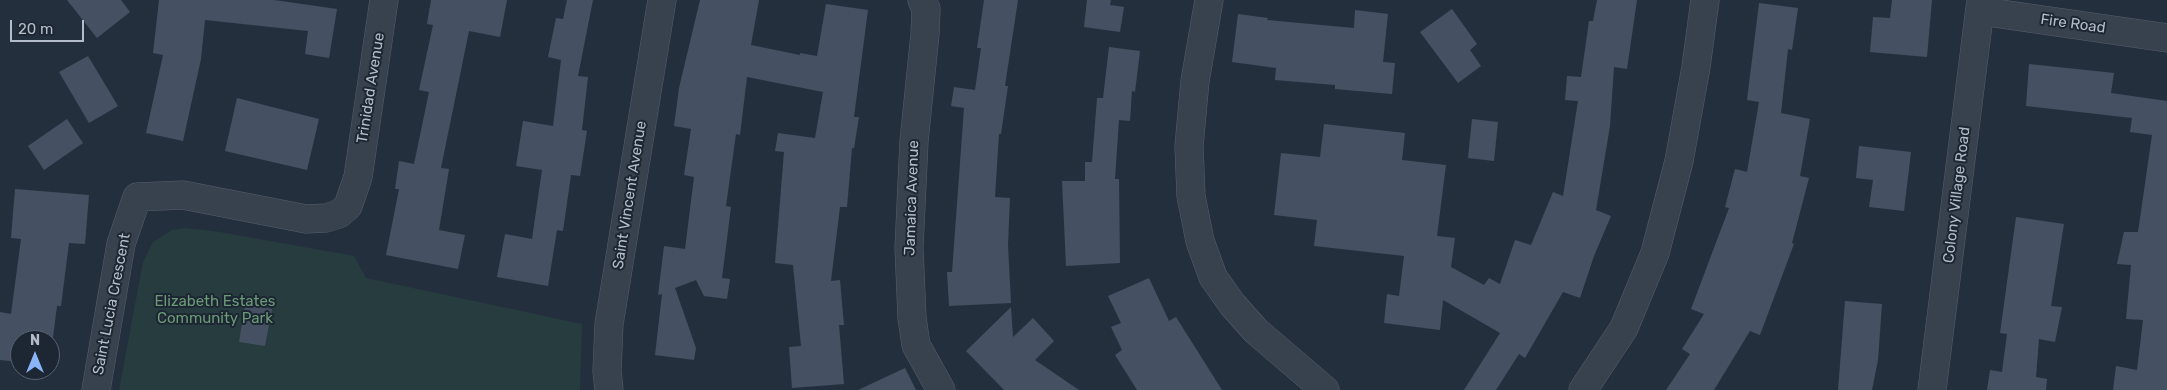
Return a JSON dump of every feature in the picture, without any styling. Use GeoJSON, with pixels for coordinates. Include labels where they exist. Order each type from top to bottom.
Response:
{"type":"FeatureCollection","features":[{"type":"Feature","properties":{"kind":"street","name":"Trinidad Avenue"},"geometry":{"type":"LineString","coordinates":[[358,177],[384,0]]}},
{"type":"Feature","properties":{"kind":"street","name":"Saint Vincent Avenue"},"geometry":{"type":"LineString","coordinates":[[609,390],[607,370],[609,324],[662,0]]}},
{"type":"Feature","properties":{"kind":"street","name":"Jamaica Avenue"},"geometry":{"type":"LineString","coordinates":[[922,0],[926,10],[925,34],[914,142],[909,248],[912,318],[916,345],[941,390]]}},
{"type":"Feature","properties":{"kind":"street"},"geometry":{"type":"LineString","coordinates":[[1209,0],[1195,81],[1189,146],[1192,196],[1200,241],[1213,277],[1232,304],[1256,331],[1325,390]]}},
{"type":"Feature","properties":{"kind":"street"},"geometry":{"type":"LineString","coordinates":[[1584,390],[1624,328],[1655,253],[1679,161],[1696,67],[1705,0]]}},
{"type":"Feature","properties":{"kind":"street","name":"Fire Road"},"geometry":{"type":"LineString","coordinates":[[1980,6],[2167,38]]}},
{"type":"Feature","properties":{"kind":"street","name":"Colony Village Road"},"geometry":{"type":"LineString","coordinates":[[1932,390],[1980,6]]}},
{"type":"Feature","properties":{"kind":"street","name":"Saint Lucia Crescent"},"geometry":{"type":"LineString","coordinates":[[96,390],[121,244],[137,197],[183,195],[306,219],[326,218],[339,214],[348,206],[358,177]]}},
{"type":"Feature","properties":{"kind":"green space","name":"Elizabeth Estates Community Park"},"geometry":{"type":"Polygon","coordinates":[[[184,228],[214,231],[354,256],[366,278],[582,324],[580,390],[119,390],[143,262],[153,242],[172,230],[184,228]]]}},
{"type":"Feature","properties":{"kind":"building"},"geometry":{"type":"Polygon","coordinates":[[[67,0],[121,0],[130,12],[97,38],[67,0]]]}},
{"type":"Feature","properties":{"kind":"building"},"geometry":{"type":"Polygon","coordinates":[[[159,0],[274,0],[337,9],[329,58],[305,54],[308,31],[205,20],[201,59],[183,141],[146,133],[163,55],[153,53],[159,0]]]}},
{"type":"Feature","properties":{"kind":"building"},"geometry":{"type":"Polygon","coordinates":[[[431,0],[507,0],[500,37],[469,31],[441,168],[449,169],[439,230],[465,235],[458,269],[386,255],[399,189],[395,189],[399,161],[414,164],[429,92],[419,90],[433,25],[427,24],[431,0]]]}},
{"type":"Feature","properties":{"kind":"building"},"geometry":{"type":"Polygon","coordinates":[[[567,0],[593,0],[578,76],[588,77],[582,130],[587,131],[580,176],[571,175],[563,231],[557,230],[548,286],[497,277],[505,234],[532,239],[542,170],[516,166],[523,121],[553,126],[561,60],[548,57],[556,18],[563,19],[567,0]]]}},
{"type":"Feature","properties":{"kind":"building"},"geometry":{"type":"Polygon","coordinates":[[[700,0],[759,0],[751,45],[800,55],[800,53],[817,56],[826,4],[868,10],[854,117],[859,117],[854,148],[852,148],[847,207],[840,207],[831,281],[840,280],[844,325],[839,325],[844,384],[792,388],[789,347],[801,346],[793,265],[775,263],[784,152],[775,151],[778,133],[815,138],[823,92],[747,77],[740,135],[736,134],[726,206],[731,207],[722,278],[730,279],[727,299],[704,296],[696,280],[675,288],[696,348],[694,360],[655,355],[662,294],[658,295],[664,246],[685,249],[694,177],[684,175],[691,129],[674,126],[679,88],[700,0]]]}},
{"type":"Feature","properties":{"kind":"building"},"geometry":{"type":"Polygon","coordinates":[[[984,0],[1018,0],[1005,86],[1008,86],[1001,134],[999,134],[995,197],[1010,198],[1008,245],[1011,303],[949,306],[947,272],[952,272],[964,108],[951,106],[954,87],[975,90],[981,48],[977,48],[984,0]]]}},
{"type":"Feature","properties":{"kind":"building"},"geometry":{"type":"Polygon","coordinates":[[[1087,0],[1111,0],[1110,5],[1124,7],[1120,32],[1084,27],[1087,0]]]}},
{"type":"Feature","properties":{"kind":"building"},"geometry":{"type":"Polygon","coordinates":[[[1597,0],[1637,0],[1627,69],[1614,67],[1610,126],[1596,210],[1611,216],[1594,256],[1580,298],[1563,292],[1525,358],[1519,354],[1496,390],[1464,390],[1500,333],[1443,300],[1440,330],[1384,323],[1387,294],[1399,296],[1404,256],[1314,246],[1317,220],[1274,215],[1281,153],[1320,157],[1324,124],[1405,133],[1402,160],[1446,165],[1437,236],[1455,238],[1451,267],[1484,285],[1489,278],[1500,284],[1515,240],[1531,245],[1553,192],[1563,196],[1578,101],[1565,100],[1567,76],[1581,77],[1589,21],[1593,21],[1597,0]]]}},
{"type":"Feature","properties":{"kind":"building"},"geometry":{"type":"Polygon","coordinates":[[[1892,0],[1932,0],[1927,57],[1870,52],[1873,17],[1890,18],[1892,0]]]}},
{"type":"Feature","properties":{"kind":"building"},"geometry":{"type":"Polygon","coordinates":[[[1759,3],[1798,8],[1792,50],[1788,49],[1781,113],[1810,119],[1800,176],[1809,178],[1792,243],[1794,244],[1760,335],[1750,331],[1714,390],[1666,390],[1690,354],[1682,349],[1704,314],[1691,309],[1729,208],[1725,207],[1735,169],[1747,172],[1759,102],[1747,100],[1759,3]]]}},
{"type":"Feature","properties":{"kind":"building"},"geometry":{"type":"Polygon","coordinates":[[[1452,9],[1477,44],[1470,50],[1481,66],[1458,83],[1420,32],[1452,9]]]}},
{"type":"Feature","properties":{"kind":"building"},"geometry":{"type":"Polygon","coordinates":[[[1355,10],[1388,14],[1383,62],[1395,63],[1392,94],[1335,89],[1335,85],[1275,80],[1276,68],[1232,62],[1238,14],[1268,18],[1267,20],[1354,28],[1355,10]]]}},
{"type":"Feature","properties":{"kind":"building"},"geometry":{"type":"Polygon","coordinates":[[[1109,47],[1140,51],[1135,92],[1132,91],[1130,121],[1119,120],[1115,179],[1119,179],[1120,263],[1066,266],[1062,181],[1085,181],[1085,162],[1092,162],[1097,98],[1103,98],[1109,47]]]}},
{"type":"Feature","properties":{"kind":"building"},"geometry":{"type":"Polygon","coordinates":[[[88,56],[118,106],[89,123],[59,72],[88,56]]]}},
{"type":"Feature","properties":{"kind":"building"},"geometry":{"type":"Polygon","coordinates":[[[2029,64],[2114,73],[2111,93],[2167,101],[2167,390],[2113,390],[2116,366],[2137,370],[2143,320],[2126,319],[2131,265],[2117,264],[2124,232],[2138,232],[2152,135],[2130,132],[2132,118],[2026,106],[2029,64]]]}},
{"type":"Feature","properties":{"kind":"building"},"geometry":{"type":"Polygon","coordinates":[[[237,98],[319,119],[307,170],[225,151],[237,98]]]}},
{"type":"Feature","properties":{"kind":"building"},"geometry":{"type":"Polygon","coordinates":[[[67,119],[83,143],[44,170],[28,146],[67,119]]]}},
{"type":"Feature","properties":{"kind":"building"},"geometry":{"type":"Polygon","coordinates":[[[1472,119],[1498,122],[1494,161],[1468,158],[1472,119]]]}},
{"type":"Feature","properties":{"kind":"building"},"geometry":{"type":"Polygon","coordinates":[[[1859,146],[1911,152],[1904,211],[1869,207],[1873,180],[1856,178],[1859,146]]]}},
{"type":"Feature","properties":{"kind":"building"},"geometry":{"type":"Polygon","coordinates":[[[15,189],[89,195],[85,244],[69,243],[61,306],[57,306],[54,330],[10,330],[10,361],[0,360],[0,312],[11,314],[21,239],[11,238],[15,189]]]}},
{"type":"Feature","properties":{"kind":"building"},"geometry":{"type":"Polygon","coordinates":[[[2016,217],[2064,224],[2051,306],[2062,307],[2055,342],[2039,339],[2036,377],[2047,379],[2046,390],[1987,390],[1990,370],[2002,372],[2007,334],[2000,333],[2016,217]]]}},
{"type":"Feature","properties":{"kind":"building"},"geometry":{"type":"Polygon","coordinates":[[[1149,278],[1169,321],[1176,317],[1222,390],[1137,390],[1115,355],[1122,350],[1111,327],[1121,323],[1108,296],[1149,278]]]}},
{"type":"Feature","properties":{"kind":"building"},"geometry":{"type":"Polygon","coordinates":[[[1845,301],[1882,304],[1878,360],[1872,390],[1838,390],[1845,301]]]}},
{"type":"Feature","properties":{"kind":"building"},"geometry":{"type":"Polygon","coordinates":[[[245,305],[272,309],[265,346],[239,342],[245,305]]]}},
{"type":"Feature","properties":{"kind":"building"},"geometry":{"type":"Polygon","coordinates":[[[1011,307],[1013,337],[1033,318],[1054,341],[1035,360],[1079,390],[1004,390],[966,351],[1011,307]]]}},
{"type":"Feature","properties":{"kind":"building"},"geometry":{"type":"Polygon","coordinates":[[[905,368],[916,390],[858,390],[905,368]]]}}]}
